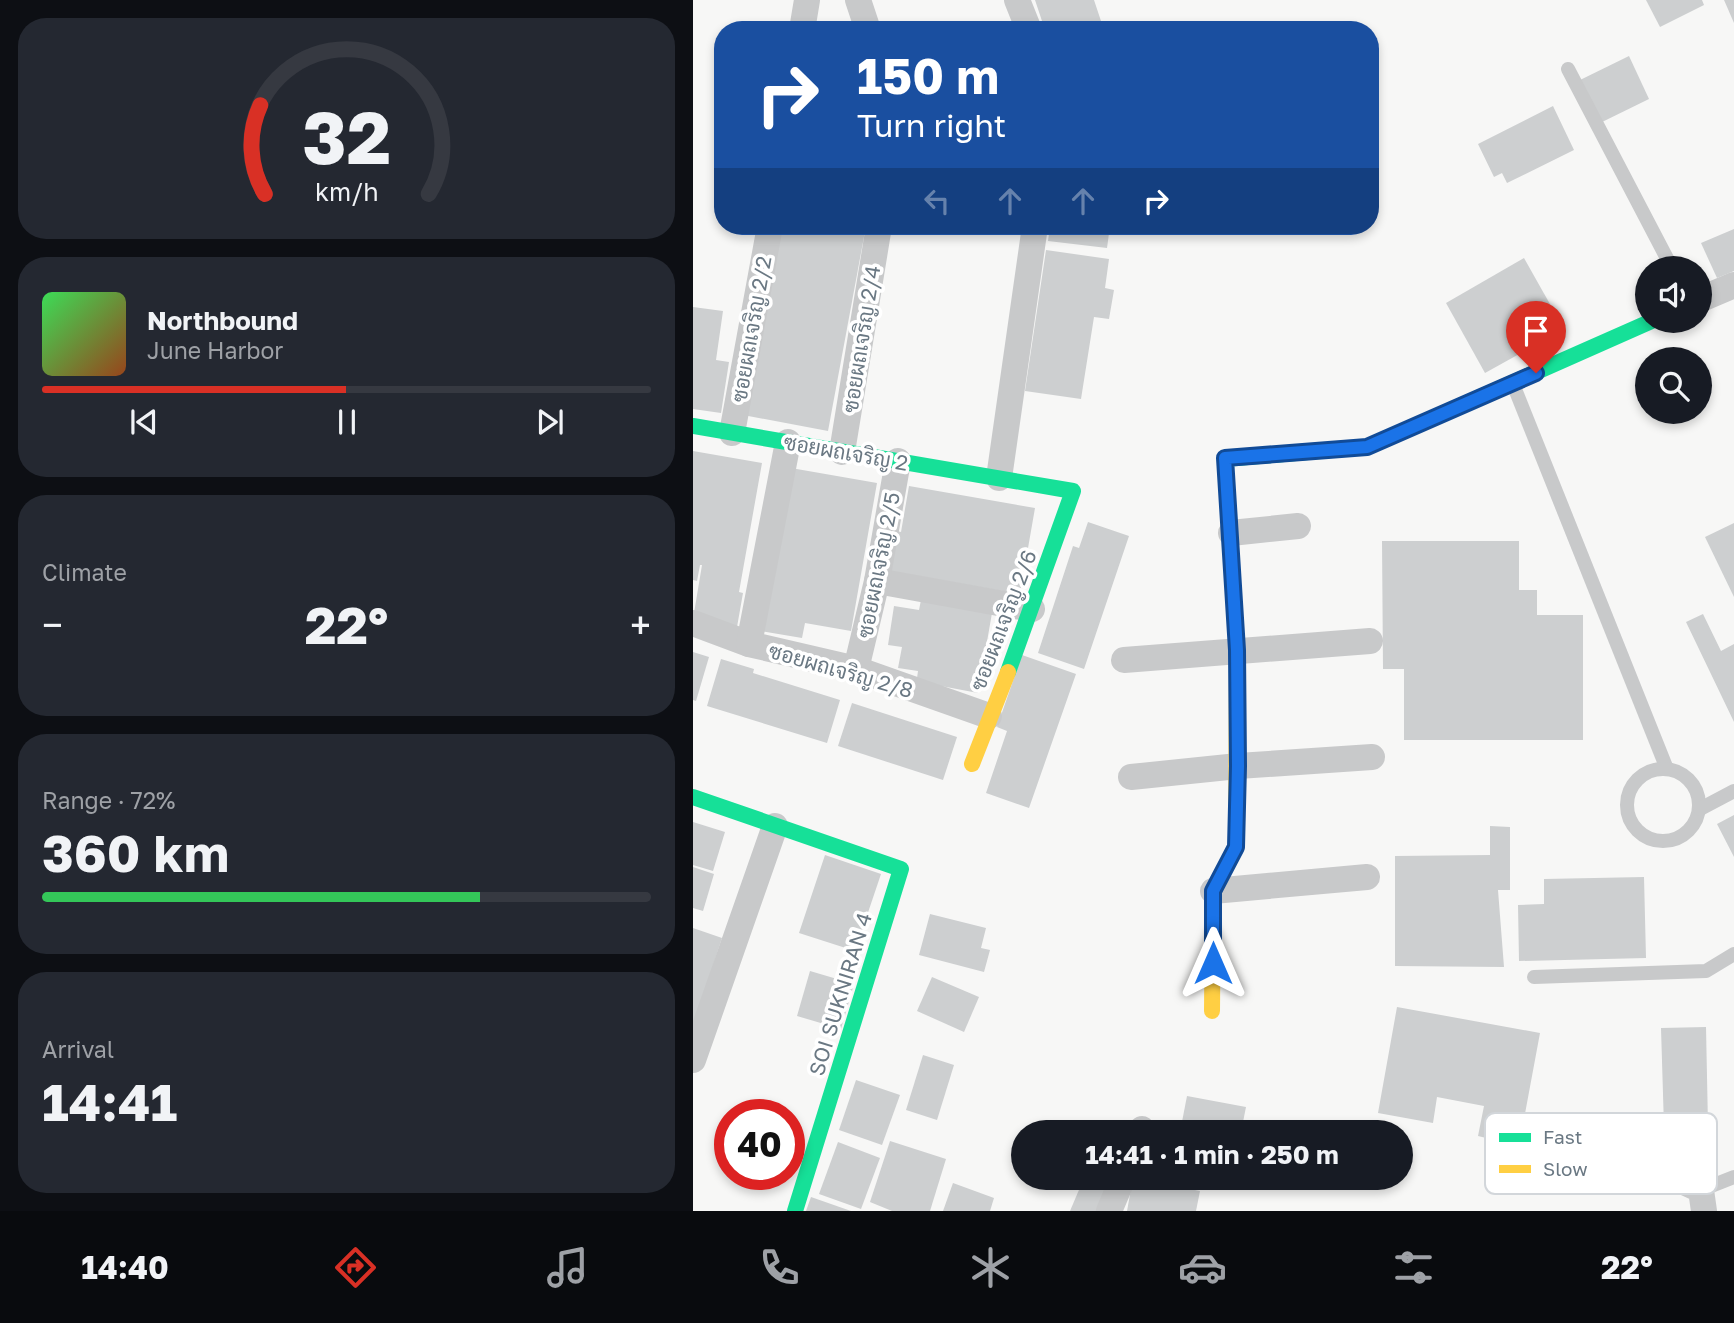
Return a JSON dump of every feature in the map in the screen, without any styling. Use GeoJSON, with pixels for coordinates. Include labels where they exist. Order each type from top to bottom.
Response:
{"type":"FeatureCollection","features":[{"type":"Feature","properties":{"kind":"street"},"geometry":{"type":"LineString","coordinates":[[804,21],[807,0]]}},
{"type":"Feature","properties":{"kind":"street"},"geometry":{"type":"LineString","coordinates":[[858,0],[865,21]]}},
{"type":"Feature","properties":{"kind":"street"},"geometry":{"type":"LineString","coordinates":[[1017,0],[1025,21]]}},
{"type":"Feature","properties":{"kind":"street","name":"ซอยผถเจริญ 2/2"},"geometry":{"type":"LineString","coordinates":[[732,433],[768,235]]}},
{"type":"Feature","properties":{"kind":"street","name":"ซอยผถเจริญ 2/4"},"geometry":{"type":"LineString","coordinates":[[842,452],[878,235]]}},
{"type":"Feature","properties":{"kind":"street"},"geometry":{"type":"LineString","coordinates":[[999,478],[1034,235]]}},
{"type":"Feature","properties":{"kind":"street"},"geometry":{"type":"LineString","coordinates":[[1712,294],[1734,285]]}},
{"type":"Feature","properties":{"kind":"street"},"geometry":{"type":"LineString","coordinates":[[1212,1011],[1213,891],[1236,847],[1238,766],[1237,650],[1225,458],[1367,447],[1635,328]]}},
{"type":"Feature","properties":{"kind":"street","name":"ซอยผถเจริญ 2"},"geometry":{"type":"LineString","coordinates":[[693,426],[1073,491]]}},
{"type":"Feature","properties":{"kind":"street"},"geometry":{"type":"LineString","coordinates":[[748,644],[788,442]]}},
{"type":"Feature","properties":{"kind":"street","name":"ซอยผถเจริญ 2/5"},"geometry":{"type":"LineString","coordinates":[[856,669],[877,581],[898,461]]}},
{"type":"Feature","properties":{"kind":"street","name":"ซอยผถเจริญ 2/6"},"geometry":{"type":"LineString","coordinates":[[972,764],[1033,609],[1073,491]]}},
{"type":"Feature","properties":{"kind":"street"},"geometry":{"type":"LineString","coordinates":[[1231,533],[1298,526]]}},
{"type":"Feature","properties":{"kind":"street"},"geometry":{"type":"LineString","coordinates":[[877,581],[1033,609]]}},
{"type":"Feature","properties":{"kind":"street","name":"ซอยผถเจริญ 2/8"},"geometry":{"type":"LineString","coordinates":[[693,623],[748,644],[856,669],[989,716]]}},
{"type":"Feature","properties":{"kind":"street"},"geometry":{"type":"LineString","coordinates":[[1124,660],[1370,641]]}},
{"type":"Feature","properties":{"kind":"street"},"geometry":{"type":"LineString","coordinates":[[1131,777],[1238,766],[1372,757]]}},
{"type":"Feature","properties":{"kind":"street"},"geometry":{"type":"LineString","coordinates":[[693,797],[775,826],[693,1060]]}},
{"type":"Feature","properties":{"kind":"street","name":"SOI SUKNIRAN 4"},"geometry":{"type":"LineString","coordinates":[[775,826],[901,869],[795,1211]]}},
{"type":"Feature","properties":{"kind":"street"},"geometry":{"type":"LineString","coordinates":[[1213,891],[1367,877]]}},
{"type":"Feature","properties":{"kind":"street"},"geometry":{"type":"LineString","coordinates":[[1109,1211],[1118,1190]]}},
{"type":"Feature","properties":{"kind":"lane"},"geometry":{"type":"LineString","coordinates":[[1569,69],[1666,256]]}},
{"type":"Feature","properties":{"kind":"lane"},"geometry":{"type":"LineString","coordinates":[[1513,383],[1667,769]]}},
{"type":"Feature","properties":{"kind":"lane"},"geometry":{"type":"LineString","coordinates":[[1656,769],[1667,769],[1688,778],[1699,797],[1700,808],[1691,829],[1671,841],[1660,842],[1639,832],[1628,813],[1630,791],[1645,774],[1656,769]]}},
{"type":"Feature","properties":{"kind":"lane"},"geometry":{"type":"LineString","coordinates":[[1700,808],[1734,790]]}},
{"type":"Feature","properties":{"kind":"lane"},"geometry":{"type":"LineString","coordinates":[[1535,977],[1706,971],[1734,954]]}},
{"type":"Feature","properties":{"kind":"lane"},"geometry":{"type":"LineString","coordinates":[[1717,1190],[1734,1177]]}},
{"type":"Feature","properties":{"kind":"building"},"geometry":{"type":"Polygon","coordinates":[[[1035,0],[1094,0],[1101,21],[1042,21],[1035,0]]]}},
{"type":"Feature","properties":{"kind":"building"},"geometry":{"type":"Polygon","coordinates":[[[1646,0],[1702,0],[1704,5],[1660,27],[1646,0]]]}},
{"type":"Feature","properties":{"kind":"building"},"geometry":{"type":"Polygon","coordinates":[[[1724,0],[1734,0],[1734,23],[1724,0]]]}},
{"type":"Feature","properties":{"kind":"building"},"geometry":{"type":"Polygon","coordinates":[[[1629,56],[1649,99],[1598,124],[1578,81],[1629,56]]]}},
{"type":"Feature","properties":{"kind":"building"},"geometry":{"type":"Polygon","coordinates":[[[1553,106],[1574,150],[1507,183],[1502,173],[1494,177],[1478,144],[1553,106]]]}},
{"type":"Feature","properties":{"kind":"building"},"geometry":{"type":"Polygon","coordinates":[[[1734,229],[1734,271],[1717,278],[1712,267],[1712,256],[1707,256],[1701,243],[1734,229]]]}},
{"type":"Feature","properties":{"kind":"building"},"geometry":{"type":"Polygon","coordinates":[[[776,235],[864,235],[828,431],[743,415],[776,235]]]}},
{"type":"Feature","properties":{"kind":"building"},"geometry":{"type":"Polygon","coordinates":[[[1049,235],[1109,235],[1107,248],[1048,241],[1049,235]]]}},
{"type":"Feature","properties":{"kind":"building"},"geometry":{"type":"Polygon","coordinates":[[[1046,250],[1109,259],[1105,288],[1114,290],[1109,319],[1094,317],[1081,399],[1025,391],[1046,250]]]}},
{"type":"Feature","properties":{"kind":"building"},"geometry":{"type":"Polygon","coordinates":[[[1524,258],[1564,329],[1485,373],[1446,303],[1524,258]]]}},
{"type":"Feature","properties":{"kind":"building"},"geometry":{"type":"Polygon","coordinates":[[[693,307],[723,311],[716,360],[729,362],[721,413],[693,409],[693,307]]]}},
{"type":"Feature","properties":{"kind":"building"},"geometry":{"type":"Polygon","coordinates":[[[693,451],[762,463],[739,592],[743,593],[737,627],[693,619],[702,565],[697,581],[693,580],[693,451]]]}},
{"type":"Feature","properties":{"kind":"building"},"geometry":{"type":"Polygon","coordinates":[[[791,468],[877,483],[851,631],[805,623],[802,638],[761,631],[791,468]]]}},
{"type":"Feature","properties":{"kind":"building"},"geometry":{"type":"Polygon","coordinates":[[[909,486],[1035,508],[1020,594],[890,571],[897,531],[901,532],[909,486]]]}},
{"type":"Feature","properties":{"kind":"building"},"geometry":{"type":"Polygon","coordinates":[[[1088,522],[1129,536],[1084,669],[1038,653],[1073,546],[1079,548],[1088,522]]]}},
{"type":"Feature","properties":{"kind":"building"},"geometry":{"type":"Polygon","coordinates":[[[1734,523],[1734,597],[1705,537],[1734,523]]]}},
{"type":"Feature","properties":{"kind":"building"},"geometry":{"type":"Polygon","coordinates":[[[1382,541],[1519,541],[1519,590],[1537,590],[1537,615],[1583,615],[1583,740],[1404,740],[1404,669],[1383,669],[1382,541]]]}},
{"type":"Feature","properties":{"kind":"building"},"geometry":{"type":"Polygon","coordinates":[[[921,600],[992,613],[978,693],[941,686],[916,685],[918,671],[898,668],[902,647],[888,645],[894,606],[919,610],[921,600]]]}},
{"type":"Feature","properties":{"kind":"building"},"geometry":{"type":"Polygon","coordinates":[[[1703,614],[1721,651],[1734,644],[1734,722],[1686,622],[1703,614]]]}},
{"type":"Feature","properties":{"kind":"building"},"geometry":{"type":"Polygon","coordinates":[[[693,652],[709,657],[696,701],[693,700],[693,652]]]}},
{"type":"Feature","properties":{"kind":"building"},"geometry":{"type":"Polygon","coordinates":[[[1022,655],[1076,674],[1029,808],[986,793],[1007,731],[997,727],[1022,655]]]}},
{"type":"Feature","properties":{"kind":"building"},"geometry":{"type":"Polygon","coordinates":[[[721,659],[754,669],[753,673],[840,700],[827,743],[707,706],[721,659]]]}},
{"type":"Feature","properties":{"kind":"building"},"geometry":{"type":"Polygon","coordinates":[[[852,703],[957,737],[943,780],[838,746],[852,703]]]}},
{"type":"Feature","properties":{"kind":"building"},"geometry":{"type":"Polygon","coordinates":[[[1734,815],[1734,857],[1717,824],[1734,815]]]}},
{"type":"Feature","properties":{"kind":"building"},"geometry":{"type":"Polygon","coordinates":[[[693,822],[725,832],[713,871],[693,865],[693,822]]]}},
{"type":"Feature","properties":{"kind":"building"},"geometry":{"type":"Polygon","coordinates":[[[1490,826],[1510,827],[1510,890],[1498,890],[1504,967],[1395,966],[1395,856],[1490,855],[1490,826]]]}},
{"type":"Feature","properties":{"kind":"building"},"geometry":{"type":"Polygon","coordinates":[[[825,855],[881,874],[855,951],[799,933],[825,855]]]}},
{"type":"Feature","properties":{"kind":"building"},"geometry":{"type":"Polygon","coordinates":[[[693,867],[714,874],[703,911],[693,908],[693,867]]]}},
{"type":"Feature","properties":{"kind":"building"},"geometry":{"type":"Polygon","coordinates":[[[1644,877],[1646,958],[1519,961],[1518,905],[1544,904],[1544,879],[1644,877]]]}},
{"type":"Feature","properties":{"kind":"building"},"geometry":{"type":"Polygon","coordinates":[[[930,914],[986,928],[981,948],[990,950],[984,972],[919,955],[930,914]]]}},
{"type":"Feature","properties":{"kind":"building"},"geometry":{"type":"Polygon","coordinates":[[[693,928],[722,938],[694,1023],[693,1023],[693,928]]]}},
{"type":"Feature","properties":{"kind":"building"},"geometry":{"type":"Polygon","coordinates":[[[810,971],[854,984],[841,1029],[797,1016],[810,971]]]}},
{"type":"Feature","properties":{"kind":"building"},"geometry":{"type":"Polygon","coordinates":[[[932,977],[979,997],[964,1032],[917,1011],[932,977]]]}},
{"type":"Feature","properties":{"kind":"building"},"geometry":{"type":"Polygon","coordinates":[[[1397,1007],[1540,1033],[1525,1113],[1485,1113],[1485,1138],[1478,1136],[1484,1106],[1437,1097],[1433,1123],[1378,1113],[1397,1007]]]}},
{"type":"Feature","properties":{"kind":"building"},"geometry":{"type":"Polygon","coordinates":[[[1706,1027],[1708,1113],[1664,1113],[1661,1028],[1706,1027]]]}},
{"type":"Feature","properties":{"kind":"building"},"geometry":{"type":"Polygon","coordinates":[[[923,1055],[954,1065],[937,1120],[906,1110],[923,1055]]]}},
{"type":"Feature","properties":{"kind":"building"},"geometry":{"type":"Polygon","coordinates":[[[856,1080],[900,1095],[882,1145],[839,1130],[856,1080]]]}},
{"type":"Feature","properties":{"kind":"building"},"geometry":{"type":"Polygon","coordinates":[[[1187,1096],[1246,1107],[1243,1120],[1182,1120],[1187,1096]]]}},
{"type":"Feature","properties":{"kind":"building"},"geometry":{"type":"Polygon","coordinates":[[[890,1141],[946,1159],[930,1211],[892,1211],[870,1202],[890,1141]]]}},
{"type":"Feature","properties":{"kind":"building"},"geometry":{"type":"Polygon","coordinates":[[[838,1142],[880,1158],[861,1209],[819,1194],[838,1142]]]}},
{"type":"Feature","properties":{"kind":"building"},"geometry":{"type":"Polygon","coordinates":[[[953,1183],[994,1198],[990,1211],[943,1211],[953,1183]]]}},
{"type":"Feature","properties":{"kind":"building"},"geometry":{"type":"Polygon","coordinates":[[[1079,1190],[1112,1190],[1104,1211],[1070,1211],[1079,1190]]]}},
{"type":"Feature","properties":{"kind":"building"},"geometry":{"type":"Polygon","coordinates":[[[1131,1190],[1200,1191],[1196,1211],[1127,1211],[1131,1190]]]}},
{"type":"Feature","properties":{"kind":"building"},"geometry":{"type":"Polygon","coordinates":[[[811,1197],[851,1211],[806,1211],[811,1197]]]}},
{"type":"Feature","properties":{"kind":"traffic: fast"},"geometry":{"type":"LineString","coordinates":[[1228,503],[1225,459],[1367,447],[1635,328]]}},
{"type":"Feature","properties":{"kind":"traffic: fast"},"geometry":{"type":"LineString","coordinates":[[693,426],[1073,491],[1008,672]]}},
{"type":"Feature","properties":{"kind":"traffic: fast"},"geometry":{"type":"LineString","coordinates":[[693,797],[901,869],[795,1211]]}},
{"type":"Feature","properties":{"kind":"traffic: slow"},"geometry":{"type":"LineString","coordinates":[[1212,1011],[1213,891],[1236,847],[1237,650],[1228,503]]}},
{"type":"Feature","properties":{"kind":"traffic: slow"},"geometry":{"type":"LineString","coordinates":[[972,764],[1008,672]]}},
{"type":"Feature","properties":{"kind":"route"},"geometry":{"type":"LineString","coordinates":[[1213,963],[1213,891],[1236,847],[1238,766],[1237,650],[1225,458],[1367,447],[1536,373]]}}]}
